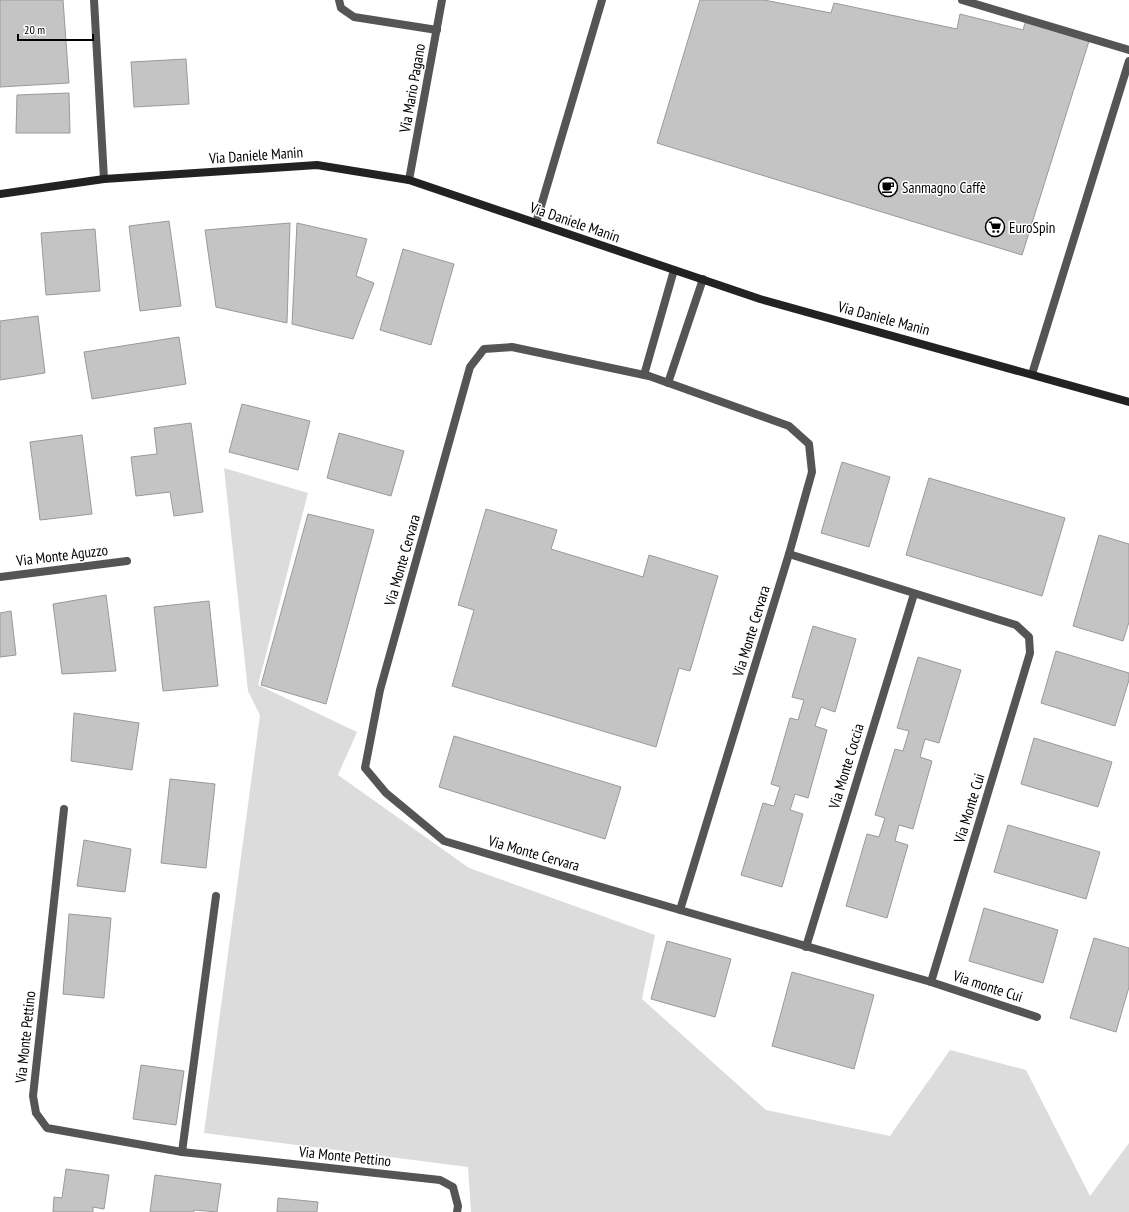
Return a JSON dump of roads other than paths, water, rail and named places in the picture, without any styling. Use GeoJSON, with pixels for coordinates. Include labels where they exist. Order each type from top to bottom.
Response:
{"type":"FeatureCollection","features":[{"type":"Feature","properties":{"kind":"main road","name":"Via Daniele Manin"},"geometry":{"type":"LineString","coordinates":[[0,194],[104,178],[317,165],[409,180],[760,299],[1129,402]]}},
{"type":"Feature","properties":{"kind":"street"},"geometry":{"type":"LineString","coordinates":[[94,0],[104,178]]}},
{"type":"Feature","properties":{"kind":"street"},"geometry":{"type":"LineString","coordinates":[[339,0],[341,8],[354,17],[437,30]]}},
{"type":"Feature","properties":{"kind":"street","name":"Via Mario Pagano"},"geometry":{"type":"LineString","coordinates":[[409,180],[442,0]]}},
{"type":"Feature","properties":{"kind":"street"},"geometry":{"type":"LineString","coordinates":[[536,223],[602,0]]}},
{"type":"Feature","properties":{"kind":"street"},"geometry":{"type":"LineString","coordinates":[[962,0],[1129,50]]}},
{"type":"Feature","properties":{"kind":"street"},"geometry":{"type":"LineString","coordinates":[[1032,374],[1129,61]]}},
{"type":"Feature","properties":{"kind":"street"},"geometry":{"type":"LineString","coordinates":[[644,375],[674,270]]}},
{"type":"Feature","properties":{"kind":"street"},"geometry":{"type":"LineString","coordinates":[[668,383],[703,279]]}},
{"type":"Feature","properties":{"kind":"street","name":"Via Monte Cervara"},"geometry":{"type":"LineString","coordinates":[[512,347],[644,375],[789,426],[809,444],[812,472],[789,554],[680,910],[444,841],[386,793],[365,768],[380,690],[470,367],[484,349],[512,347]]}},
{"type":"Feature","properties":{"kind":"street","name":"Via Monte Cui"},"geometry":{"type":"LineString","coordinates":[[680,910],[931,982],[1030,653],[1029,637],[1016,625],[789,554]]}},
{"type":"Feature","properties":{"kind":"street","name":"Via Monte Aguzzo"},"geometry":{"type":"LineString","coordinates":[[0,577],[127,561]]}},
{"type":"Feature","properties":{"kind":"street","name":"Via Monte Coccia"},"geometry":{"type":"LineString","coordinates":[[806,947],[914,594]]}},
{"type":"Feature","properties":{"kind":"street","name":"Via Monte Pettino"},"geometry":{"type":"LineString","coordinates":[[64,809],[33,1096],[36,1113],[46,1128],[182,1152],[440,1180],[453,1187],[458,1206],[457,1212]]}},
{"type":"Feature","properties":{"kind":"street"},"geometry":{"type":"LineString","coordinates":[[182,1152],[216,896]]}},
{"type":"Feature","properties":{"kind":"street","name":"Via monte Cui"},"geometry":{"type":"LineString","coordinates":[[931,982],[1037,1017]]}},
{"type":"Feature","properties":{"kind":"place","name":"Sanmagno Caffè"},"geometry":{"type":"Point","coordinates":[888,187]}},
{"type":"Feature","properties":{"kind":"place","name":"EuroSpin"},"geometry":{"type":"Point","coordinates":[995,227]}}]}
